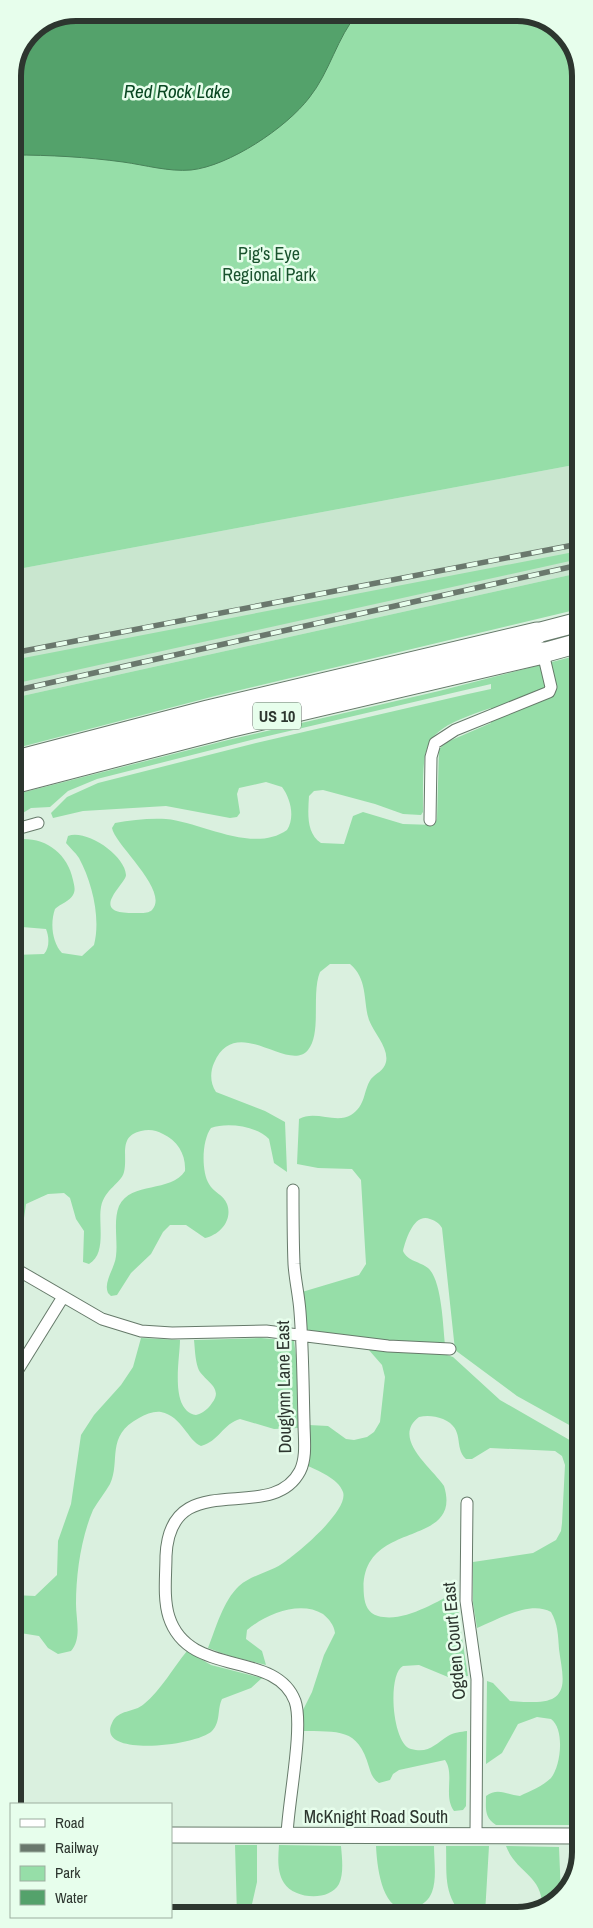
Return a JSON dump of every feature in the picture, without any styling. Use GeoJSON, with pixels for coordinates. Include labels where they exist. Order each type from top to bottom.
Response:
{"type":"FeatureCollection","features":[{"type":"Feature","properties":{"kind":"highway","name":"US 10"},"geometry":{"type":"LineString","coordinates":[[21,782],[540,643],[572,626]]}},
{"type":"Feature","properties":{"kind":"highway","name":"US 10"},"geometry":{"type":"LineString","coordinates":[[21,760],[208,711],[540,643],[572,643]]}},
{"type":"Feature","properties":{"kind":"street"},"geometry":{"type":"LineString","coordinates":[[430,820],[431,757],[435,743],[455,730],[549,692],[551,687],[540,643]]}},
{"type":"Feature","properties":{"kind":"street"},"geometry":{"type":"LineString","coordinates":[[21,828],[38,823]]}},
{"type":"Feature","properties":{"kind":"street","name":"Douglynn Lane East"},"geometry":{"type":"LineString","coordinates":[[287,1835],[297,1725],[294,1699],[284,1684],[272,1675],[211,1658],[196,1649],[178,1634],[167,1609],[166,1556],[173,1526],[188,1510],[212,1500],[266,1495],[288,1484],[300,1471],[304,1445],[301,1335],[294,1265],[293,1190]]}},
{"type":"Feature","properties":{"kind":"street"},"geometry":{"type":"LineString","coordinates":[[21,1272],[102,1319],[141,1331],[172,1333],[266,1331],[388,1346],[450,1349]]}},
{"type":"Feature","properties":{"kind":"street"},"geometry":{"type":"LineString","coordinates":[[21,1365],[63,1297]]}},
{"type":"Feature","properties":{"kind":"street","name":"Ogden Court East"},"geometry":{"type":"LineString","coordinates":[[467,1503],[466,1601],[477,1680],[476,1835]]}},
{"type":"Feature","properties":{"kind":"street","name":"McKnight Road South"},"geometry":{"type":"LineString","coordinates":[[172,1835],[572,1836]]}},
{"type":"Feature","properties":{"kind":"shaded area"},"geometry":{"type":"Polygon","coordinates":[[[572,465],[572,575],[21,696],[21,569],[572,465]]]}},
{"type":"Feature","properties":{"kind":"green space","name":"Pig's Eye Regional Park"},"geometry":{"type":"Polygon","coordinates":[[[76,21],[520,21],[538,25],[556,37],[568,55],[572,76],[572,465],[21,569],[21,76],[25,55],[37,37],[55,25],[76,21]]]}},
{"type":"Feature","properties":{"kind":"green space"},"geometry":{"type":"Polygon","coordinates":[[[572,552],[572,561],[21,682],[21,658],[572,552]]]}},
{"type":"Feature","properties":{"kind":"green space"},"geometry":{"type":"Polygon","coordinates":[[[572,575],[572,611],[215,696],[21,747],[21,696],[572,575]]]}},
{"type":"Feature","properties":{"kind":"green space"},"geometry":{"type":"Polygon","coordinates":[[[572,657],[572,1427],[517,1396],[455,1350],[442,1228],[432,1220],[424,1218],[415,1223],[403,1251],[408,1257],[428,1268],[433,1274],[441,1304],[445,1344],[410,1343],[307,1330],[302,1292],[359,1275],[366,1264],[361,1180],[352,1169],[318,1168],[297,1164],[299,1119],[312,1116],[339,1118],[351,1115],[362,1103],[371,1079],[382,1070],[386,1062],[383,1046],[369,1020],[360,976],[350,964],[330,964],[320,972],[316,991],[315,1034],[308,1050],[299,1055],[288,1055],[262,1046],[235,1043],[224,1049],[214,1063],[211,1078],[216,1092],[265,1111],[285,1122],[287,1172],[274,1163],[269,1139],[264,1135],[242,1126],[225,1125],[211,1128],[204,1148],[206,1178],[213,1189],[223,1198],[228,1210],[227,1221],[216,1234],[205,1238],[186,1225],[170,1225],[163,1232],[151,1254],[131,1273],[117,1295],[111,1296],[108,1293],[107,1284],[116,1256],[116,1218],[119,1206],[132,1193],[170,1182],[179,1178],[185,1171],[184,1159],[180,1149],[173,1140],[152,1130],[141,1131],[129,1137],[125,1147],[124,1172],[103,1201],[100,1214],[100,1246],[95,1259],[89,1264],[83,1262],[84,1231],[76,1219],[70,1198],[64,1193],[48,1194],[26,1204],[21,1234],[21,955],[44,954],[47,949],[48,935],[46,929],[21,926],[21,839],[34,840],[52,847],[59,853],[70,870],[74,888],[73,895],[55,909],[53,932],[56,943],[62,953],[82,956],[94,945],[96,912],[84,868],[66,843],[68,836],[85,836],[94,840],[112,852],[124,867],[126,875],[112,898],[110,904],[112,909],[120,912],[146,913],[152,910],[156,902],[154,892],[140,868],[115,836],[112,828],[115,823],[166,819],[180,821],[227,835],[259,839],[273,837],[287,830],[291,820],[291,809],[288,797],[282,787],[266,782],[239,788],[237,794],[240,813],[237,817],[230,818],[166,806],[83,811],[53,818],[51,813],[67,797],[98,783],[256,743],[491,689],[491,684],[255,739],[97,779],[68,791],[50,807],[31,808],[21,814],[21,793],[228,740],[439,691],[572,657]],[[491,708],[450,724],[438,732],[430,742],[423,769],[423,812],[421,815],[403,814],[375,804],[323,790],[314,791],[309,796],[308,809],[310,828],[316,839],[321,843],[344,844],[353,816],[363,812],[403,824],[434,825],[437,819],[439,749],[447,742],[491,723],[491,708]]]}},
{"type":"Feature","properties":{"kind":"green space"},"geometry":{"type":"Polygon","coordinates":[[[141,1338],[180,1340],[179,1394],[182,1404],[188,1411],[196,1415],[209,1407],[216,1392],[198,1368],[194,1340],[261,1338],[294,1341],[297,1363],[298,1428],[274,1429],[240,1419],[230,1424],[212,1441],[201,1446],[168,1414],[156,1412],[147,1414],[128,1425],[118,1441],[110,1484],[93,1510],[82,1544],[77,1581],[78,1629],[76,1640],[71,1651],[58,1654],[48,1648],[39,1636],[21,1633],[21,1595],[35,1596],[57,1575],[58,1541],[71,1504],[81,1435],[94,1415],[121,1385],[133,1367],[141,1338]]]}},
{"type":"Feature","properties":{"kind":"green space"},"geometry":{"type":"Polygon","coordinates":[[[368,1349],[444,1354],[453,1357],[500,1400],[572,1441],[572,1825],[496,1825],[489,1819],[486,1809],[486,1796],[490,1793],[499,1792],[520,1796],[551,1778],[559,1757],[560,1739],[555,1724],[551,1719],[537,1717],[518,1724],[502,1753],[486,1764],[487,1681],[493,1683],[510,1701],[537,1702],[556,1697],[562,1685],[563,1676],[557,1630],[551,1612],[533,1608],[514,1612],[477,1628],[473,1603],[473,1562],[533,1553],[556,1540],[561,1531],[565,1465],[562,1456],[555,1451],[490,1448],[472,1459],[466,1459],[460,1449],[457,1433],[450,1423],[434,1417],[419,1417],[412,1425],[409,1434],[411,1443],[423,1462],[444,1486],[446,1506],[439,1519],[425,1528],[391,1543],[376,1554],[366,1571],[365,1603],[369,1611],[378,1616],[398,1617],[409,1614],[457,1592],[459,1619],[468,1676],[448,1677],[419,1665],[403,1666],[398,1672],[393,1694],[399,1735],[411,1749],[427,1749],[450,1735],[467,1731],[466,1806],[463,1810],[454,1811],[451,1805],[449,1799],[449,1772],[445,1760],[399,1770],[393,1774],[390,1780],[379,1783],[372,1776],[359,1745],[352,1738],[336,1732],[302,1731],[302,1712],[312,1692],[324,1655],[335,1633],[331,1622],[323,1614],[304,1608],[284,1611],[273,1614],[247,1630],[246,1639],[262,1651],[266,1665],[208,1648],[224,1607],[233,1592],[244,1582],[281,1565],[293,1556],[322,1530],[339,1509],[343,1500],[343,1492],[337,1483],[306,1465],[309,1425],[328,1426],[346,1439],[354,1440],[367,1437],[374,1432],[380,1422],[385,1377],[382,1365],[368,1349]]]}},
{"type":"Feature","properties":{"kind":"green space"},"geometry":{"type":"Polygon","coordinates":[[[187,1651],[211,1665],[262,1678],[251,1688],[222,1699],[215,1727],[203,1736],[188,1741],[150,1746],[132,1745],[118,1741],[111,1734],[112,1723],[118,1715],[144,1704],[161,1686],[187,1651]]]}},
{"type":"Feature","properties":{"kind":"green space"},"geometry":{"type":"Polygon","coordinates":[[[235,1845],[257,1845],[257,1882],[252,1907],[237,1907],[235,1845]]]}},
{"type":"Feature","properties":{"kind":"green space"},"geometry":{"type":"Polygon","coordinates":[[[279,1845],[341,1846],[342,1870],[339,1884],[328,1894],[320,1896],[303,1895],[295,1892],[284,1883],[280,1874],[278,1860],[279,1845]]]}},
{"type":"Feature","properties":{"kind":"green space"},"geometry":{"type":"Polygon","coordinates":[[[376,1846],[434,1846],[434,1887],[431,1895],[418,1906],[395,1906],[388,1899],[380,1878],[376,1846]]]}},
{"type":"Feature","properties":{"kind":"green space"},"geometry":{"type":"Polygon","coordinates":[[[446,1846],[489,1846],[485,1907],[457,1907],[449,1891],[446,1874],[446,1846]]]}},
{"type":"Feature","properties":{"kind":"green space"},"geometry":{"type":"Polygon","coordinates":[[[506,1846],[559,1847],[561,1884],[553,1893],[541,1901],[534,1881],[510,1855],[506,1846]]]}},
{"type":"Feature","properties":{"kind":"water","name":"Red Rock Lake"},"geometry":{"type":"Polygon","coordinates":[[[76,21],[352,21],[323,77],[299,110],[256,144],[222,161],[206,167],[183,170],[54,156],[21,155],[21,76],[25,55],[37,37],[55,25],[76,21]]]}},
{"type":"Feature","properties":{"kind":"railway"},"geometry":{"type":"LineString","coordinates":[[21,651],[572,545]]}},
{"type":"Feature","properties":{"kind":"railway"},"geometry":{"type":"LineString","coordinates":[[21,689],[572,567]]}}]}
